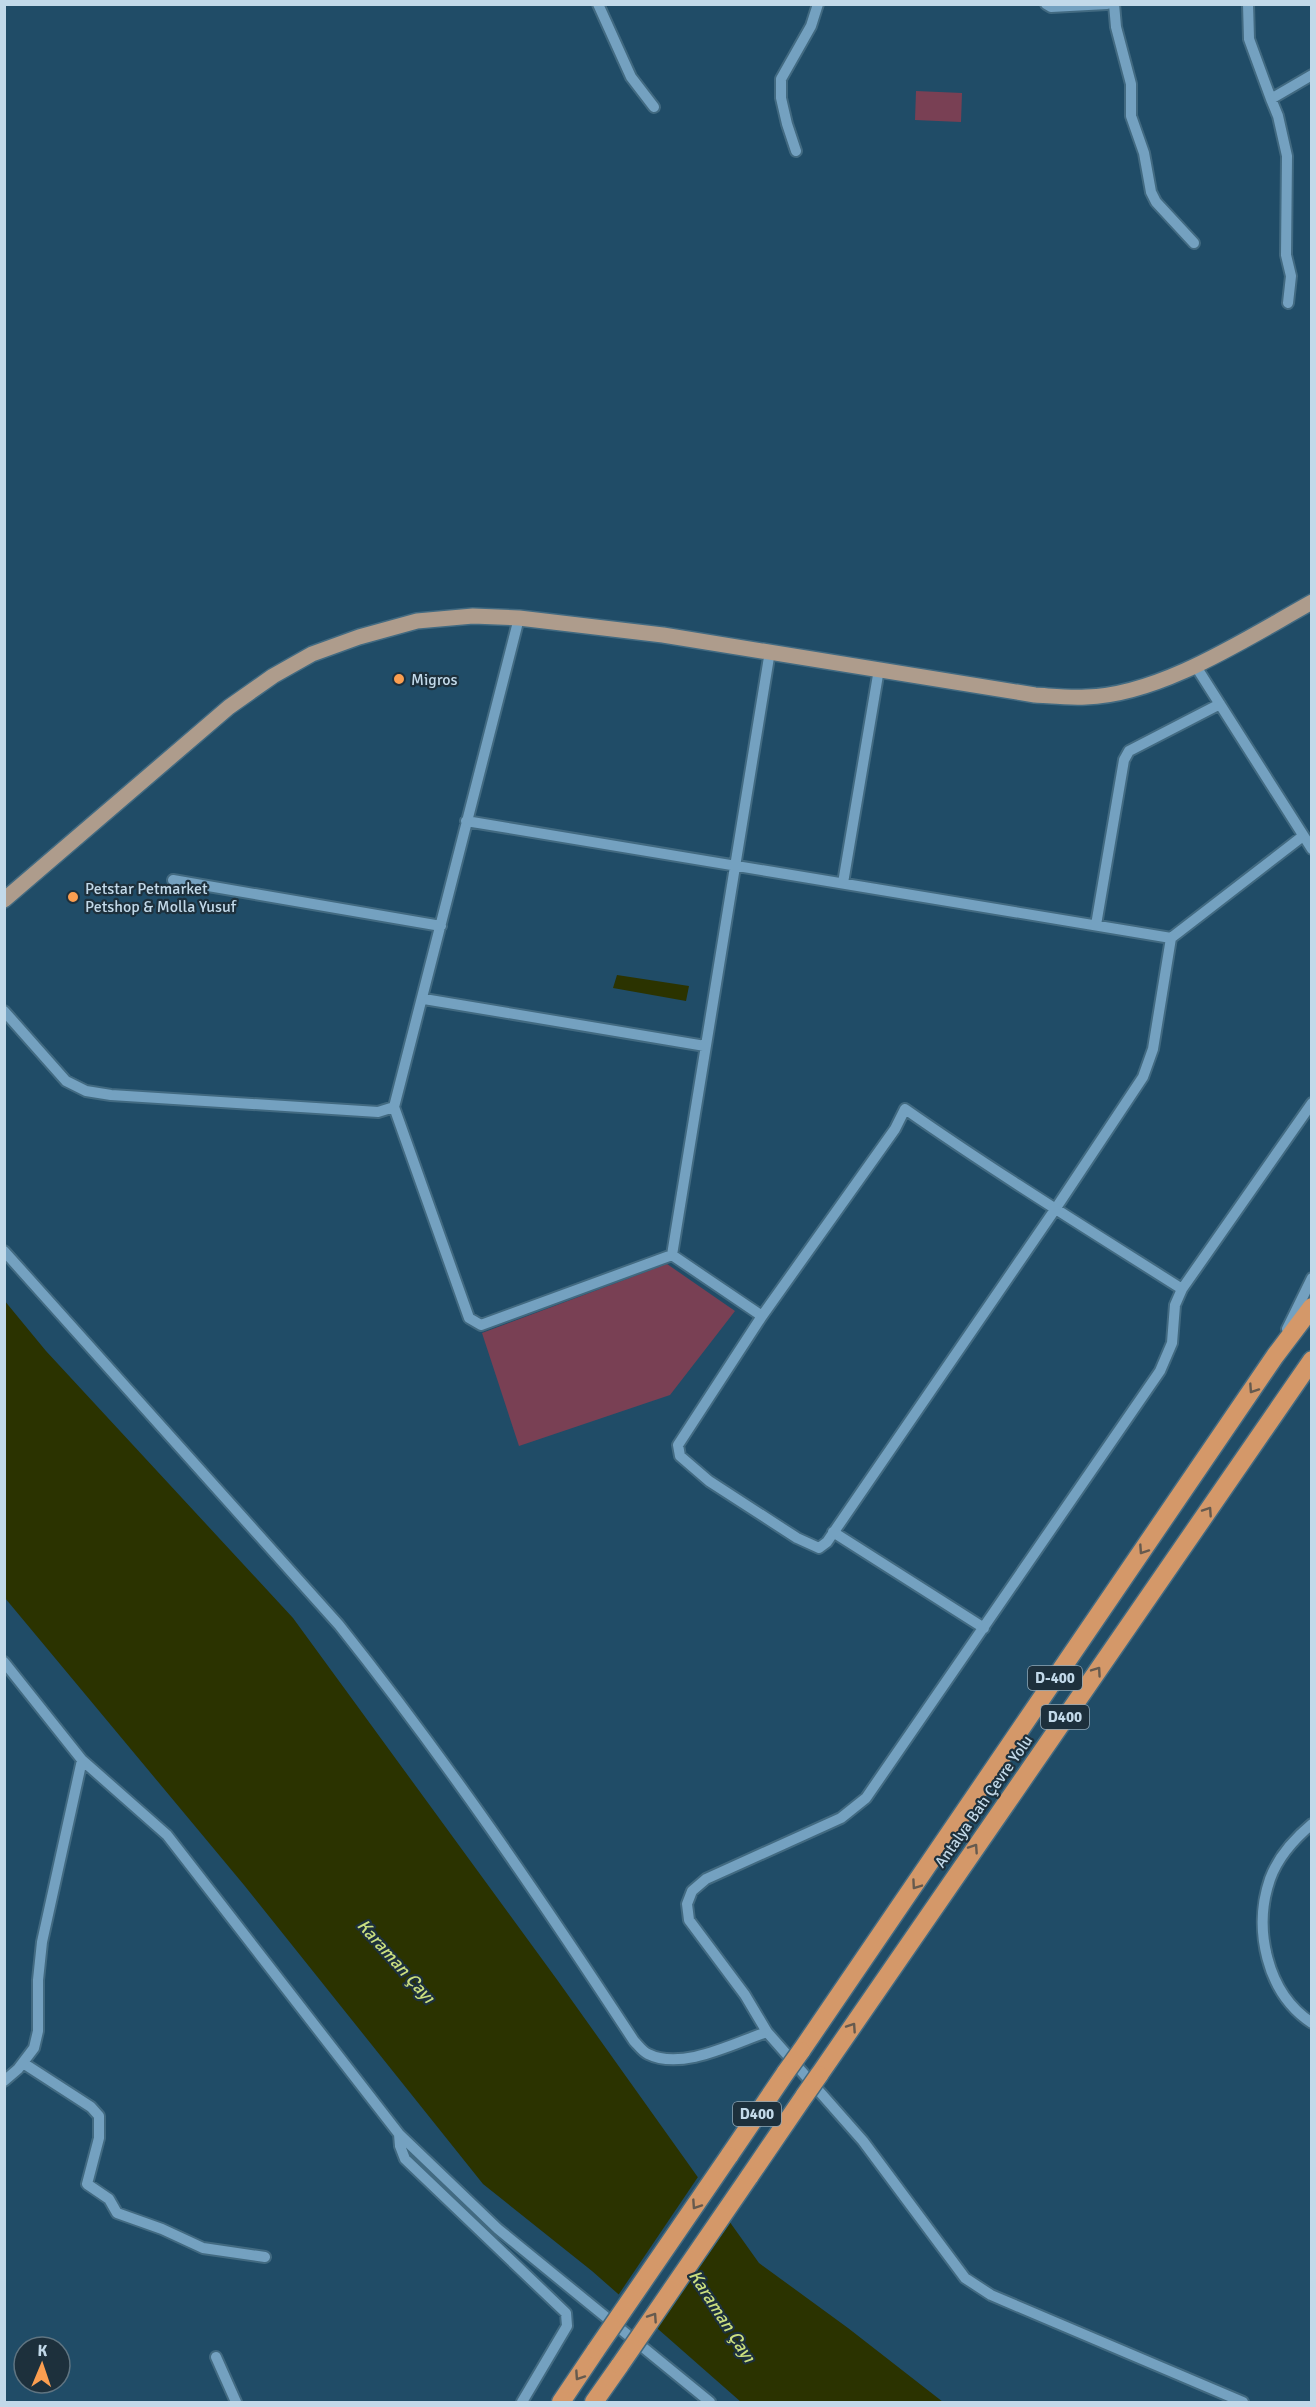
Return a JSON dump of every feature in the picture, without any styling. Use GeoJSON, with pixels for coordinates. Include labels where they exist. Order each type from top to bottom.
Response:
{"type":"FeatureCollection","features":[{"type":"Feature","properties":{"kind":"highway","name":"D-400"},"geometry":{"type":"LineString","coordinates":[[801,2051],[1275,1356],[1311,1307]]}},
{"type":"Feature","properties":{"kind":"highway","name":"Antalya Batı Çevre Yolu"},"geometry":{"type":"LineString","coordinates":[[594,2403],[1311,1360]]}},
{"type":"Feature","properties":{"kind":"highway","name":"D400"},"geometry":{"type":"LineString","coordinates":[[561,2403],[801,2051]]}},
{"type":"Feature","properties":{"kind":"main road"},"geometry":{"type":"LineString","coordinates":[[4,900],[229,707],[273,676],[312,654],[359,637],[417,621],[473,616],[519,618],[663,634],[1035,695],[1087,697],[1124,691],[1195,665],[1311,602]]}},
{"type":"Feature","properties":{"kind":"street"},"geometry":{"type":"LineString","coordinates":[[598,4],[631,77],[654,107]]}},
{"type":"Feature","properties":{"kind":"street"},"geometry":{"type":"LineString","coordinates":[[796,151],[781,98],[781,79],[811,26],[818,4]]}},
{"type":"Feature","properties":{"kind":"street"},"geometry":{"type":"LineString","coordinates":[[1046,4],[1051,7],[1107,4]]}},
{"type":"Feature","properties":{"kind":"street"},"geometry":{"type":"LineString","coordinates":[[1114,4],[1116,27],[1131,84],[1131,116],[1144,153],[1151,192],[1156,202],[1194,243]]}},
{"type":"Feature","properties":{"kind":"street"},"geometry":{"type":"LineString","coordinates":[[1248,4],[1249,39],[1278,116],[1287,156],[1286,255],[1291,276],[1288,303]]}},
{"type":"Feature","properties":{"kind":"street"},"geometry":{"type":"LineString","coordinates":[[1271,99],[1311,75]]}},
{"type":"Feature","properties":{"kind":"street"},"geometry":{"type":"LineString","coordinates":[[519,618],[466,821],[424,999],[394,1107],[469,1318],[481,1325],[672,1255]]}},
{"type":"Feature","properties":{"kind":"street"},"geometry":{"type":"LineString","coordinates":[[672,1255],[770,651]]}},
{"type":"Feature","properties":{"kind":"street"},"geometry":{"type":"LineString","coordinates":[[1195,665],[1311,849]]}},
{"type":"Feature","properties":{"kind":"street"},"geometry":{"type":"LineString","coordinates":[[843,883],[879,669]]}},
{"type":"Feature","properties":{"kind":"street"},"geometry":{"type":"LineString","coordinates":[[1096,925],[1124,760],[1129,751],[1220,704]]}},
{"type":"Feature","properties":{"kind":"street"},"geometry":{"type":"LineString","coordinates":[[466,821],[1171,938]]}},
{"type":"Feature","properties":{"kind":"street"},"geometry":{"type":"LineString","coordinates":[[1182,1289],[1056,1208],[904,1109],[895,1128],[762,1316],[678,1445],[680,1456],[709,1481],[797,1538],[819,1548],[833,1532],[1056,1208],[1143,1077],[1153,1049],[1171,938],[1303,836]]}},
{"type":"Feature","properties":{"kind":"street"},"geometry":{"type":"LineString","coordinates":[[173,880],[441,926]]}},
{"type":"Feature","properties":{"kind":"street"},"geometry":{"type":"LineString","coordinates":[[424,999],[705,1046]]}},
{"type":"Feature","properties":{"kind":"street"},"geometry":{"type":"LineString","coordinates":[[4,1011],[66,1081],[86,1091],[111,1095],[378,1112],[394,1107]]}},
{"type":"Feature","properties":{"kind":"street"},"geometry":{"type":"LineString","coordinates":[[1243,2403],[992,2295],[965,2278],[863,2141],[767,2032],[744,1995],[689,1920],[687,1905],[692,1891],[706,1879],[841,1818],[866,1798],[1160,1371],[1172,1343],[1175,1305],[1182,1289],[1311,1104]]}},
{"type":"Feature","properties":{"kind":"street"},"geometry":{"type":"LineString","coordinates":[[4,1251],[339,1624],[378,1673],[547,1909],[634,2041],[647,2054],[669,2059],[692,2058],[767,2032]]}},
{"type":"Feature","properties":{"kind":"street"},"geometry":{"type":"LineString","coordinates":[[672,1255],[762,1316]]}},
{"type":"Feature","properties":{"kind":"street"},"geometry":{"type":"LineString","coordinates":[[1275,1356],[1311,1278]]}},
{"type":"Feature","properties":{"kind":"street"},"geometry":{"type":"LineString","coordinates":[[833,1532],[984,1628]]}},
{"type":"Feature","properties":{"kind":"street"},"geometry":{"type":"LineString","coordinates":[[4,1662],[82,1760],[167,1835],[399,2134],[498,2229],[710,2403]]}},
{"type":"Feature","properties":{"kind":"street"},"geometry":{"type":"LineString","coordinates":[[4,2081],[23,2063],[34,2048],[38,2031],[38,1980],[42,1942],[82,1760]]}},
{"type":"Feature","properties":{"kind":"street"},"geometry":{"type":"LineString","coordinates":[[1311,1824],[1297,1836],[1281,1857],[1271,1877],[1264,1902],[1264,1928],[1266,1954],[1275,1980],[1287,2000],[1311,2023]]}},
{"type":"Feature","properties":{"kind":"street"},"geometry":{"type":"LineString","coordinates":[[23,2063],[91,2107],[99,2116],[99,2138],[87,2184],[109,2199],[117,2213],[162,2229],[203,2248],[266,2257]]}},
{"type":"Feature","properties":{"kind":"street"},"geometry":{"type":"LineString","coordinates":[[399,2134],[400,2146],[405,2158],[566,2313],[567,2326],[522,2403]]}},
{"type":"Feature","properties":{"kind":"street"},"geometry":{"type":"LineString","coordinates":[[216,2357],[236,2403]]}},
{"type":"Feature","properties":{"kind":"shaded area"},"geometry":{"type":"Polygon","coordinates":[[[916,91],[962,93],[961,122],[915,120],[916,91]]]}},
{"type":"Feature","properties":{"kind":"shaded area"},"geometry":{"type":"Polygon","coordinates":[[[667,1264],[735,1311],[670,1395],[519,1446],[482,1333],[667,1264]]]}},
{"type":"Feature","properties":{"kind":"water"},"geometry":{"type":"Polygon","coordinates":[[[617,975],[689,986],[686,1001],[613,988],[617,975]]]}},
{"type":"Feature","properties":{"kind":"water","name":"Karaman Çayı"},"geometry":{"type":"Polygon","coordinates":[[[4,1300],[46,1351],[293,1618],[558,1981],[759,2263],[943,2402],[741,2402],[592,2271],[483,2184],[244,1885],[5,1598],[4,1300]]]}},
{"type":"Feature","properties":{"kind":"pier"},"geometry":{"type":"Polygon","coordinates":[[[700,2174],[732,2220],[655,2331],[617,2297],[700,2174]]]}},
{"type":"Feature","properties":{"kind":"place","name":"Migros"},"geometry":{"type":"Point","coordinates":[399,679]}},
{"type":"Feature","properties":{"kind":"place","name":"Petstar Petmarket Petshop & Molla Yusuf"},"geometry":{"type":"Point","coordinates":[73,897]}}]}
